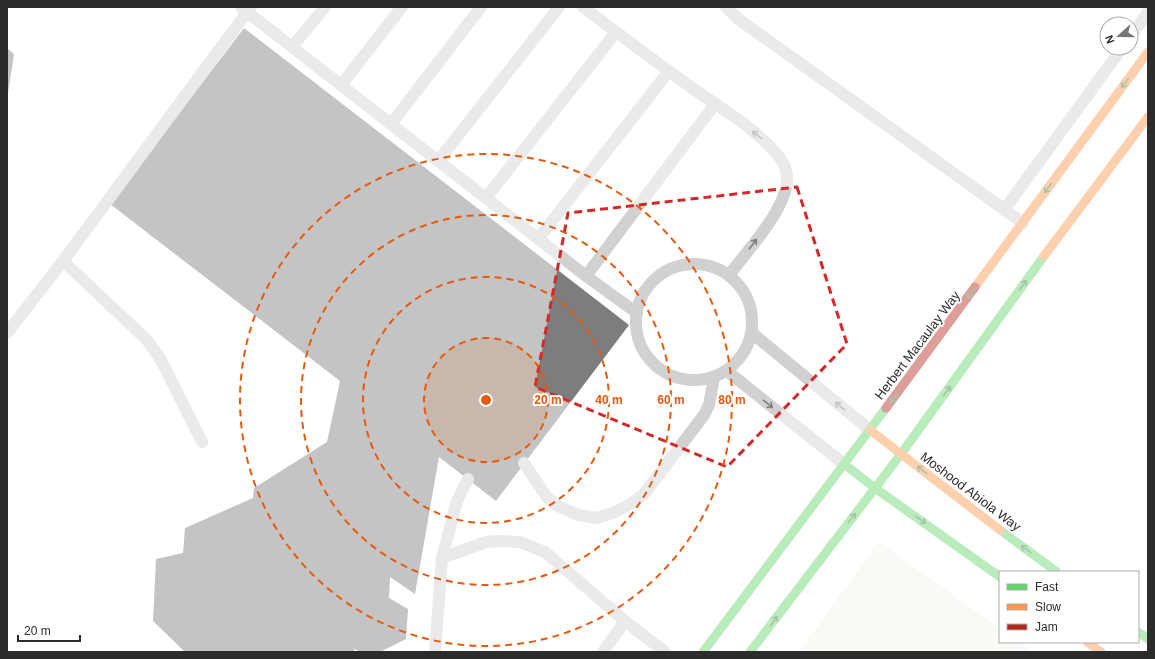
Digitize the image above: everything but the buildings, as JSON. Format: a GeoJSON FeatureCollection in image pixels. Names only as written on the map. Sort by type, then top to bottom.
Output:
{"type":"FeatureCollection","features":[{"type":"Feature","properties":{"kind":"main road","name":"Herbert Macaulay Way"},"geometry":{"type":"LineString","coordinates":[[703,652],[870,430],[1148,52]]}},
{"type":"Feature","properties":{"kind":"main road"},"geometry":{"type":"LineString","coordinates":[[750,652],[901,454],[1029,276],[1148,117]]}},
{"type":"Feature","properties":{"kind":"main road","name":"Moshood Abiola Way"},"geometry":{"type":"LineString","coordinates":[[870,430],[966,505],[1056,571]]}},
{"type":"Feature","properties":{"kind":"main road"},"geometry":{"type":"LineString","coordinates":[[844,464],[875,488],[999,576]]}},
{"type":"Feature","properties":{"kind":"main road"},"geometry":{"type":"LineString","coordinates":[[1139,633],[1148,639]]}},
{"type":"Feature","properties":{"kind":"main road"},"geometry":{"type":"LineString","coordinates":[[1088,643],[1101,652]]}},
{"type":"Feature","properties":{"kind":"lane"},"geometry":{"type":"LineString","coordinates":[[292,47],[325,7]]}},
{"type":"Feature","properties":{"kind":"lane"},"geometry":{"type":"LineString","coordinates":[[341,85],[402,7]]}},
{"type":"Feature","properties":{"kind":"lane"},"geometry":{"type":"LineString","coordinates":[[391,124],[482,7]]}},
{"type":"Feature","properties":{"kind":"lane"},"geometry":{"type":"LineString","coordinates":[[438,161],[559,7]]}},
{"type":"Feature","properties":{"kind":"lane"},"geometry":{"type":"LineString","coordinates":[[583,7],[760,136],[775,151],[785,165],[787,180],[784,195],[775,215],[729,274]]}},
{"type":"Feature","properties":{"kind":"lane"},"geometry":{"type":"LineString","coordinates":[[726,7],[737,18],[1023,223]]}},
{"type":"Feature","properties":{"kind":"lane"},"geometry":{"type":"LineString","coordinates":[[7,333],[63,261],[246,9],[292,47],[438,161],[586,276],[637,313]]}},
{"type":"Feature","properties":{"kind":"lane"},"geometry":{"type":"LineString","coordinates":[[1139,25],[1148,12]]}},
{"type":"Feature","properties":{"kind":"lane"},"geometry":{"type":"LineString","coordinates":[[486,198],[616,32]]}},
{"type":"Feature","properties":{"kind":"lane"},"geometry":{"type":"LineString","coordinates":[[1004,210],[1116,56]]}},
{"type":"Feature","properties":{"kind":"lane"},"geometry":{"type":"LineString","coordinates":[[538,238],[669,71]]}},
{"type":"Feature","properties":{"kind":"lane"},"geometry":{"type":"LineString","coordinates":[[586,276],[715,104]]}},
{"type":"Feature","properties":{"kind":"lane"},"geometry":{"type":"LineString","coordinates":[[63,261],[147,340],[161,360],[202,442]]}},
{"type":"Feature","properties":{"kind":"lane"},"geometry":{"type":"LineString","coordinates":[[702,263],[716,267],[729,274],[741,286],[749,301],[753,317],[752,333],[747,348],[739,361],[727,371],[714,378],[699,380],[684,380],[670,375],[657,367],[647,356],[640,343],[636,328],[637,313],[641,298],[648,286],[659,275],[672,267],[686,264],[702,263]]}},
{"type":"Feature","properties":{"kind":"lane"},"geometry":{"type":"LineString","coordinates":[[752,333],[870,430]]}},
{"type":"Feature","properties":{"kind":"lane"},"geometry":{"type":"LineString","coordinates":[[727,371],[844,464]]}},
{"type":"Feature","properties":{"kind":"lane"},"geometry":{"type":"LineString","coordinates":[[524,464],[546,496],[556,505],[578,515],[597,518],[615,512],[632,504],[644,494],[704,415],[709,405],[714,378]]}},
{"type":"Feature","properties":{"kind":"lane"},"geometry":{"type":"LineString","coordinates":[[435,652],[442,558],[457,501],[468,479]]}},
{"type":"Feature","properties":{"kind":"lane"},"geometry":{"type":"LineString","coordinates":[[442,558],[486,542],[500,540],[520,542],[545,552],[625,621],[665,652]]}},
{"type":"Feature","properties":{"kind":"lane"},"geometry":{"type":"LineString","coordinates":[[603,652],[625,621]]}},
{"type":"Feature","properties":{"kind":"highlighted area"},"geometry":{"type":"Polygon","coordinates":[[[797,187],[847,344],[727,467],[535,387],[568,213],[797,187]]]}},
{"type":"Feature","properties":{"kind":"shaded area"},"geometry":{"type":"Polygon","coordinates":[[[879,542],[999,628],[999,643],[1020,643],[1033,652],[799,652],[879,542]]]}},
{"type":"Feature","properties":{"kind":"traffic: fast"},"geometry":{"type":"LineString","coordinates":[[750,652],[901,454],[1044,256]]}},
{"type":"Feature","properties":{"kind":"traffic: fast"},"geometry":{"type":"LineString","coordinates":[[703,652],[886,408]]}},
{"type":"Feature","properties":{"kind":"traffic: fast"},"geometry":{"type":"LineString","coordinates":[[844,464],[875,488],[999,576]]}},
{"type":"Feature","properties":{"kind":"traffic: fast"},"geometry":{"type":"LineString","coordinates":[[1000,530],[1056,571]]}},
{"type":"Feature","properties":{"kind":"traffic: fast"},"geometry":{"type":"LineString","coordinates":[[1139,633],[1148,639]]}},
{"type":"Feature","properties":{"kind":"traffic: slow"},"geometry":{"type":"LineString","coordinates":[[975,287],[1148,52]]}},
{"type":"Feature","properties":{"kind":"traffic: slow"},"geometry":{"type":"LineString","coordinates":[[1044,256],[1148,117]]}},
{"type":"Feature","properties":{"kind":"traffic: slow"},"geometry":{"type":"LineString","coordinates":[[870,430],[1000,530]]}},
{"type":"Feature","properties":{"kind":"traffic: slow"},"geometry":{"type":"LineString","coordinates":[[1088,643],[1101,652]]}},
{"type":"Feature","properties":{"kind":"traffic: jam"},"geometry":{"type":"LineString","coordinates":[[886,408],[975,287]]}}]}
